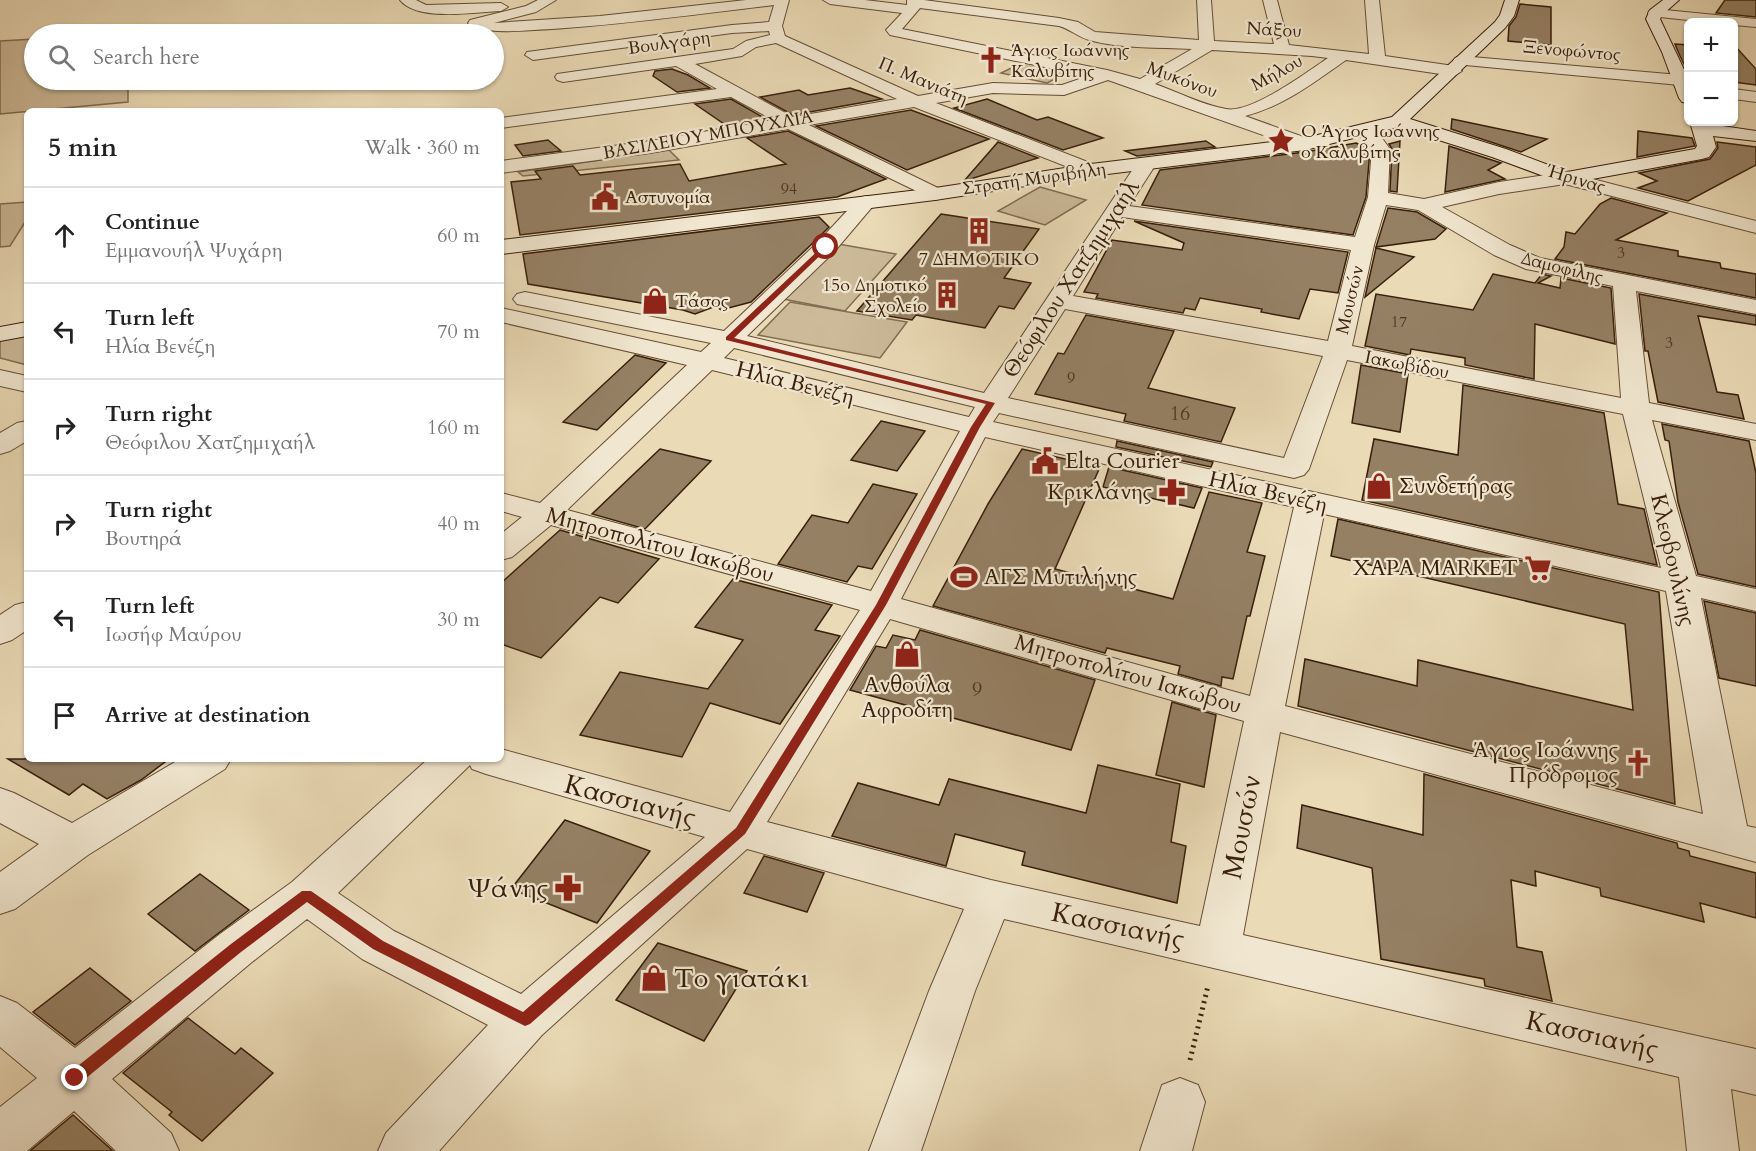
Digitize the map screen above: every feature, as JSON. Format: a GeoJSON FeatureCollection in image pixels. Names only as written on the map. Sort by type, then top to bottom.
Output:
{"type":"FeatureCollection","features":[{"type":"Feature","properties":{"kind":"street"},"geometry":{"type":"LineString","coordinates":[[407,0],[417,7],[444,10],[479,9],[547,1]]}},
{"type":"Feature","properties":{"kind":"street"},"geometry":{"type":"LineString","coordinates":[[504,26],[576,23],[782,0],[776,32],[732,29],[533,55]]}},
{"type":"Feature","properties":{"kind":"street"},"geometry":{"type":"LineString","coordinates":[[831,0],[914,4],[1072,25],[1085,45],[1057,64]]}},
{"type":"Feature","properties":{"kind":"street"},"geometry":{"type":"LineString","coordinates":[[1142,85],[1208,47],[1204,0]]}},
{"type":"Feature","properties":{"kind":"street"},"geometry":{"type":"LineString","coordinates":[[1270,0],[1283,50]]}},
{"type":"Feature","properties":{"kind":"street"},"geometry":{"type":"LineString","coordinates":[[1372,0],[1377,59]]}},
{"type":"Feature","properties":{"kind":"street","name":"Στρατή Μυριβήλη"},"geometry":{"type":"LineString","coordinates":[[504,247],[935,194],[1091,170],[1305,144],[1367,130],[1398,121],[1500,25],[1507,16],[1512,0]]}},
{"type":"Feature","properties":{"kind":"street"},"geometry":{"type":"LineString","coordinates":[[1672,0],[1656,13],[1653,19],[1684,87]]}},
{"type":"Feature","properties":{"kind":"street"},"geometry":{"type":"LineString","coordinates":[[486,24],[475,23],[531,9],[547,1]]}},
{"type":"Feature","properties":{"kind":"street","name":"Μυκόνου"},"geometry":{"type":"LineString","coordinates":[[914,4],[893,30],[901,34],[1107,75],[1142,85],[1305,144]]}},
{"type":"Feature","properties":{"kind":"street"},"geometry":{"type":"LineString","coordinates":[[1656,13],[1756,23]]}},
{"type":"Feature","properties":{"kind":"street","name":"Βουλγάρη"},"geometry":{"type":"LineString","coordinates":[[563,77],[737,53],[776,32]]}},
{"type":"Feature","properties":{"kind":"street","name":"Π. Μανιάτη"},"geometry":{"type":"LineString","coordinates":[[776,32],[915,101],[1091,170]]}},
{"type":"Feature","properties":{"kind":"street","name":"Νάξου"},"geometry":{"type":"LineString","coordinates":[[1085,45],[1283,50],[1457,66]]}},
{"type":"Feature","properties":{"kind":"street","name":"Μήλου"},"geometry":{"type":"LineString","coordinates":[[1226,117],[1263,106],[1282,97],[1343,55]]}},
{"type":"Feature","properties":{"kind":"street"},"geometry":{"type":"LineString","coordinates":[[680,62],[731,92],[935,194]]}},
{"type":"Feature","properties":{"kind":"street","name":"Ξενοφώντος"},"geometry":{"type":"LineString","coordinates":[[1457,66],[1684,89]]}},
{"type":"Feature","properties":{"kind":"street","name":"ΒΑΣΙΛΕΙΟΥ ΜΠΟΥΧΛΙΑ"},"geometry":{"type":"LineString","coordinates":[[504,167],[651,147],[993,88],[1064,90],[1107,75]]}},
{"type":"Feature","properties":{"kind":"street"},"geometry":{"type":"LineString","coordinates":[[504,122],[731,92]]}},
{"type":"Feature","properties":{"kind":"street"},"geometry":{"type":"LineString","coordinates":[[1738,95],[1756,97]]}},
{"type":"Feature","properties":{"kind":"street","name":"Ήρινας"},"geometry":{"type":"LineString","coordinates":[[1398,121],[1479,146],[1565,178],[1756,227]]}},
{"type":"Feature","properties":{"kind":"street"},"geometry":{"type":"LineString","coordinates":[[1424,205],[1499,188],[1672,160],[1702,153],[1707,147],[1701,126]]}},
{"type":"Feature","properties":{"kind":"street"},"geometry":{"type":"LineString","coordinates":[[1706,126],[1756,136]]}},
{"type":"Feature","properties":{"kind":"street","name":"Μουσών"},"geometry":{"type":"LineString","coordinates":[[1294,469],[1338,351],[1363,245],[1378,198],[1381,149],[1367,130]]}},
{"type":"Feature","properties":{"kind":"street","name":"Θεόφιλου Χατζημιχαήλ"},"geometry":{"type":"LineString","coordinates":[[404,1151],[525,1020],[740,831],[881,605],[983,415],[1146,164]]}},
{"type":"Feature","properties":{"kind":"street","name":"Δαμοφίλης"},"geometry":{"type":"LineString","coordinates":[[1378,198],[1424,205],[1520,259],[1624,283],[1756,307]]}},
{"type":"Feature","properties":{"kind":"street"},"geometry":{"type":"LineString","coordinates":[[504,548],[547,513],[826,247],[867,202]]}},
{"type":"Feature","properties":{"kind":"street"},"geometry":{"type":"LineString","coordinates":[[1115,210],[1363,245]]}},
{"type":"Feature","properties":{"kind":"street","name":"Κλεοβουλίνης"},"geometry":{"type":"LineString","coordinates":[[1624,283],[1636,411],[1681,583],[1742,841]]}},
{"type":"Feature","properties":{"kind":"street","name":"Ηλία Βενέζη"},"geometry":{"type":"LineString","coordinates":[[504,296],[728,339],[983,415],[1311,501],[1756,600]]}},
{"type":"Feature","properties":{"kind":"street","name":"Ιακωβίδου"},"geometry":{"type":"LineString","coordinates":[[1057,300],[1338,351],[1636,411],[1756,432]]}},
{"type":"Feature","properties":{"kind":"street","name":"Ηλία Βενέζη"},"geometry":{"type":"LineString","coordinates":[[504,316],[705,361],[983,415],[1294,469]]}},
{"type":"Feature","properties":{"kind":"street"},"geometry":{"type":"LineString","coordinates":[[0,334],[24,330]]}},
{"type":"Feature","properties":{"kind":"street"},"geometry":{"type":"LineString","coordinates":[[0,378],[24,383]]}},
{"type":"Feature","properties":{"kind":"street"},"geometry":{"type":"LineString","coordinates":[[0,445],[24,431]]}},
{"type":"Feature","properties":{"kind":"street"},"geometry":{"type":"LineString","coordinates":[[1294,469],[1311,501]]}},
{"type":"Feature","properties":{"kind":"street","name":"Μουσών"},"geometry":{"type":"LineString","coordinates":[[1218,948],[1264,713],[1311,501]]}},
{"type":"Feature","properties":{"kind":"street","name":"Μητροπολίτου Ιακώβου"},"geometry":{"type":"LineString","coordinates":[[504,503],[881,605],[1264,713],[1742,841]]}},
{"type":"Feature","properties":{"kind":"street"},"geometry":{"type":"LineString","coordinates":[[0,632],[24,616]]}},
{"type":"Feature","properties":{"kind":"street"},"geometry":{"type":"LineString","coordinates":[[0,896],[73,843],[206,762]]}},
{"type":"Feature","properties":{"kind":"street"},"geometry":{"type":"LineString","coordinates":[[0,1140],[236,948],[307,895],[450,762]]}},
{"type":"Feature","properties":{"kind":"street","name":"Κασσιανής"},"geometry":{"type":"LineString","coordinates":[[497,762],[740,831],[991,898],[1756,1072]]}},
{"type":"Feature","properties":{"kind":"street"},"geometry":{"type":"LineString","coordinates":[[0,804],[73,843]]}},
{"type":"Feature","properties":{"kind":"street"},"geometry":{"type":"LineString","coordinates":[[307,895],[378,945],[525,1020]]}},
{"type":"Feature","properties":{"kind":"street"},"geometry":{"type":"LineString","coordinates":[[895,1151],[952,991],[991,898]]}},
{"type":"Feature","properties":{"kind":"street"},"geometry":{"type":"LineString","coordinates":[[0,1018],[75,1078],[153,1151]]}},
{"type":"Feature","properties":{"kind":"street"},"geometry":{"type":"LineString","coordinates":[[1702,1061],[1713,1151]]}},
{"type":"Feature","properties":{"kind":"street"},"geometry":{"type":"LineString","coordinates":[[1166,1151],[1180,1102]]}},
{"type":"Feature","properties":{"kind":"path"},"geometry":{"type":"LineString","coordinates":[[1180,1102],[1218,948]]}},
{"type":"Feature","properties":{"kind":"shaded area"},"geometry":{"type":"Polygon","coordinates":[[[24,40],[24,90],[128,90],[128,102],[64,108],[24,108],[24,112],[0,114],[0,41],[24,40]]]}},
{"type":"Feature","properties":{"kind":"shaded area"},"geometry":{"type":"Polygon","coordinates":[[[1024,62],[1071,71],[1047,83],[1001,73],[1024,62]]]}},
{"type":"Feature","properties":{"kind":"shaded area"},"geometry":{"type":"Polygon","coordinates":[[[669,150],[679,160],[523,176],[518,172],[669,150]]]}},
{"type":"Feature","properties":{"kind":"shaded area"},"geometry":{"type":"Polygon","coordinates":[[[1040,187],[1086,200],[1045,225],[998,211],[1040,187]]]}},
{"type":"Feature","properties":{"kind":"shaded area"},"geometry":{"type":"Polygon","coordinates":[[[24,202],[24,224],[10,246],[0,247],[0,204],[24,202]]]}},
{"type":"Feature","properties":{"kind":"shaded area"},"geometry":{"type":"Polygon","coordinates":[[[838,244],[896,254],[845,311],[783,299],[838,244]]]}},
{"type":"Feature","properties":{"kind":"shaded area"},"geometry":{"type":"Polygon","coordinates":[[[790,302],[907,322],[880,358],[758,335],[790,302]]]}},
{"type":"Feature","properties":{"kind":"shaded area"},"geometry":{"type":"Polygon","coordinates":[[[24,330],[24,364],[0,358],[0,334],[24,330]]]}},
{"type":"Feature","properties":{"kind":"building"},"geometry":{"type":"Polygon","coordinates":[[[1725,0],[1756,0],[1756,17],[1716,13],[1725,0]]]}},
{"type":"Feature","properties":{"kind":"building"},"geometry":{"type":"Polygon","coordinates":[[[1520,4],[1551,7],[1551,45],[1508,41],[1509,26],[1516,17],[1520,4]]]}},
{"type":"Feature","properties":{"kind":"building"},"geometry":{"type":"Polygon","coordinates":[[[1675,44],[1684,45],[1684,64],[1675,44]]]}},
{"type":"Feature","properties":{"kind":"building"},"geometry":{"type":"Polygon","coordinates":[[[1738,49],[1756,69],[1756,85],[1738,83],[1738,49]]]}},
{"type":"Feature","properties":{"kind":"building"},"geometry":{"type":"Polygon","coordinates":[[[672,69],[710,88],[677,92],[653,76],[655,71],[672,69]]]}},
{"type":"Feature","properties":{"kind":"building"},"geometry":{"type":"Polygon","coordinates":[[[850,88],[882,99],[793,115],[760,97],[799,90],[808,95],[850,88]]]}},
{"type":"Feature","properties":{"kind":"building"},"geometry":{"type":"Polygon","coordinates":[[[731,99],[766,119],[727,126],[695,104],[731,99]]]}},
{"type":"Feature","properties":{"kind":"building"},"geometry":{"type":"Polygon","coordinates":[[[987,99],[1037,120],[1048,117],[1103,138],[1063,150],[954,108],[987,99]]]}},
{"type":"Feature","properties":{"kind":"building"},"geometry":{"type":"Polygon","coordinates":[[[911,110],[989,139],[907,170],[816,126],[911,110]]]}},
{"type":"Feature","properties":{"kind":"building"},"geometry":{"type":"Polygon","coordinates":[[[1452,119],[1547,139],[1521,152],[1451,129],[1452,119]]]}},
{"type":"Feature","properties":{"kind":"building"},"geometry":{"type":"Polygon","coordinates":[[[788,131],[886,179],[837,197],[520,235],[511,182],[541,179],[535,171],[573,166],[580,175],[680,164],[689,181],[786,164],[747,138],[788,131]]]}},
{"type":"Feature","properties":{"kind":"building"},"geometry":{"type":"Polygon","coordinates":[[[1638,131],[1692,138],[1695,146],[1637,157],[1638,131]]]}},
{"type":"Feature","properties":{"kind":"building"},"geometry":{"type":"Polygon","coordinates":[[[548,140],[561,151],[523,156],[515,145],[548,140]]]}},
{"type":"Feature","properties":{"kind":"building"},"geometry":{"type":"Polygon","coordinates":[[[1206,141],[1215,147],[1137,156],[1125,151],[1206,141]]]}},
{"type":"Feature","properties":{"kind":"building"},"geometry":{"type":"Polygon","coordinates":[[[1400,141],[1397,192],[1390,191],[1392,149],[1389,144],[1400,141]]]}},
{"type":"Feature","properties":{"kind":"building"},"geometry":{"type":"Polygon","coordinates":[[[998,142],[1038,158],[964,181],[998,142]]]}},
{"type":"Feature","properties":{"kind":"building"},"geometry":{"type":"Polygon","coordinates":[[[1717,142],[1756,147],[1756,165],[1688,201],[1638,188],[1657,181],[1639,173],[1710,159],[1718,148],[1717,142]]]}},
{"type":"Feature","properties":{"kind":"building"},"geometry":{"type":"Polygon","coordinates":[[[1356,143],[1370,150],[1366,197],[1353,235],[1142,205],[1160,170],[1305,152],[1356,143]]]}},
{"type":"Feature","properties":{"kind":"building"},"geometry":{"type":"Polygon","coordinates":[[[1449,146],[1501,163],[1488,170],[1505,179],[1445,192],[1449,146]]]}},
{"type":"Feature","properties":{"kind":"building"},"geometry":{"type":"Polygon","coordinates":[[[1611,198],[1667,213],[1616,240],[1678,251],[1678,256],[1720,263],[1721,268],[1756,274],[1756,298],[1555,259],[1564,247],[1566,232],[1575,234],[1600,204],[1611,198]]]}},
{"type":"Feature","properties":{"kind":"building"},"geometry":{"type":"Polygon","coordinates":[[[1388,208],[1417,212],[1446,229],[1435,239],[1376,247],[1388,208]]]}},
{"type":"Feature","properties":{"kind":"building"},"geometry":{"type":"Polygon","coordinates":[[[941,214],[1039,229],[1004,278],[1031,283],[1014,309],[999,306],[985,328],[916,315],[912,320],[857,311],[941,214]]]}},
{"type":"Feature","properties":{"kind":"building"},"geometry":{"type":"Polygon","coordinates":[[[819,217],[829,227],[751,302],[721,310],[716,306],[695,314],[683,310],[528,284],[523,254],[819,217]]]}},
{"type":"Feature","properties":{"kind":"building"},"geometry":{"type":"Polygon","coordinates":[[[1134,221],[1348,252],[1338,293],[1310,289],[1299,319],[1261,312],[1262,309],[1200,298],[1195,310],[1185,308],[1183,313],[1096,298],[1098,294],[1084,292],[1112,240],[1182,250],[1184,243],[1134,221]]]}},
{"type":"Feature","properties":{"kind":"building"},"geometry":{"type":"Polygon","coordinates":[[[1376,248],[1414,257],[1365,297],[1376,248]]]}},
{"type":"Feature","properties":{"kind":"building"},"geometry":{"type":"Polygon","coordinates":[[[1493,274],[1535,283],[1542,274],[1551,276],[1538,283],[1560,288],[1561,278],[1611,288],[1615,344],[1535,324],[1534,379],[1465,365],[1465,358],[1411,349],[1410,355],[1365,346],[1376,294],[1473,310],[1493,274]]]}},
{"type":"Feature","properties":{"kind":"building"},"geometry":{"type":"Polygon","coordinates":[[[1639,294],[1756,316],[1756,325],[1698,316],[1717,392],[1738,395],[1744,419],[1658,402],[1648,351],[1645,351],[1639,294]]]}},
{"type":"Feature","properties":{"kind":"building"},"geometry":{"type":"Polygon","coordinates":[[[1086,315],[1174,331],[1148,388],[1235,408],[1221,442],[1124,421],[1126,414],[1035,394],[1058,353],[1064,354],[1086,315]]]}},
{"type":"Feature","properties":{"kind":"building"},"geometry":{"type":"Polygon","coordinates":[[[635,355],[666,363],[597,430],[563,422],[635,355]]]}},
{"type":"Feature","properties":{"kind":"building"},"geometry":{"type":"Polygon","coordinates":[[[1361,365],[1408,374],[1400,432],[1352,423],[1361,365]]]}},
{"type":"Feature","properties":{"kind":"building"},"geometry":{"type":"Polygon","coordinates":[[[1463,385],[1604,413],[1618,504],[1644,509],[1657,565],[1362,500],[1374,439],[1458,455],[1463,385]]]}},
{"type":"Feature","properties":{"kind":"building"},"geometry":{"type":"Polygon","coordinates":[[[881,421],[925,431],[897,471],[851,460],[881,421]]]}},
{"type":"Feature","properties":{"kind":"building"},"geometry":{"type":"Polygon","coordinates":[[[1662,424],[1749,441],[1756,473],[1756,587],[1698,574],[1678,502],[1669,441],[1665,440],[1662,424]]]}},
{"type":"Feature","properties":{"kind":"building"},"geometry":{"type":"Polygon","coordinates":[[[1117,441],[1213,462],[1211,467],[1116,447],[1117,441]]]}},
{"type":"Feature","properties":{"kind":"building"},"geometry":{"type":"Polygon","coordinates":[[[660,449],[711,461],[645,529],[592,514],[660,449]]]}},
{"type":"Feature","properties":{"kind":"building"},"geometry":{"type":"Polygon","coordinates":[[[1022,449],[1100,467],[1055,569],[1173,599],[1209,492],[1262,503],[1247,552],[1265,556],[1250,616],[1247,616],[1233,679],[1222,677],[1221,686],[1178,674],[1180,666],[1107,648],[1105,653],[933,606],[988,504],[1022,449]]]}},
{"type":"Feature","properties":{"kind":"building"},"geometry":{"type":"Polygon","coordinates":[[[1109,467],[1202,488],[1194,508],[1103,487],[1109,467]]]}},
{"type":"Feature","properties":{"kind":"building"},"geometry":{"type":"Polygon","coordinates":[[[873,484],[917,494],[872,569],[858,566],[847,582],[778,564],[812,515],[848,523],[873,484]]]}},
{"type":"Feature","properties":{"kind":"building"},"geometry":{"type":"Polygon","coordinates":[[[1338,519],[1659,592],[1675,804],[1298,706],[1305,659],[1417,686],[1418,660],[1633,710],[1625,624],[1331,556],[1338,519]]]}},
{"type":"Feature","properties":{"kind":"building"},"geometry":{"type":"Polygon","coordinates":[[[560,530],[659,559],[618,603],[600,597],[541,658],[504,645],[504,580],[560,530]]]}},
{"type":"Feature","properties":{"kind":"building"},"geometry":{"type":"Polygon","coordinates":[[[733,579],[832,605],[815,630],[840,636],[780,724],[710,703],[682,757],[580,735],[620,672],[708,689],[743,640],[695,627],[733,579]]]}},
{"type":"Feature","properties":{"kind":"building"},"geometry":{"type":"Polygon","coordinates":[[[1704,601],[1756,613],[1756,686],[1719,678],[1704,601]]]}},
{"type":"Feature","properties":{"kind":"building"},"geometry":{"type":"Polygon","coordinates":[[[920,630],[1095,680],[1071,750],[850,690],[876,646],[886,648],[893,635],[915,640],[920,630]]]}},
{"type":"Feature","properties":{"kind":"building"},"geometry":{"type":"Polygon","coordinates":[[[1172,702],[1216,715],[1204,787],[1156,775],[1172,702]]]}},
{"type":"Feature","properties":{"kind":"building"},"geometry":{"type":"Polygon","coordinates":[[[8,759],[24,759],[24,762],[165,762],[141,780],[107,799],[83,784],[69,795],[8,759]]]}},
{"type":"Feature","properties":{"kind":"building"},"geometry":{"type":"Polygon","coordinates":[[[1098,765],[1180,784],[1171,842],[1186,846],[1177,903],[1022,865],[1025,852],[955,834],[946,866],[832,836],[858,783],[939,805],[949,779],[1086,813],[1098,765]]]}},
{"type":"Feature","properties":{"kind":"building"},"geometry":{"type":"Polygon","coordinates":[[[1424,774],[1677,843],[1678,848],[1689,851],[1690,856],[1756,873],[1756,918],[1700,903],[1704,922],[1601,896],[1600,888],[1535,871],[1536,886],[1511,880],[1517,947],[1542,952],[1552,1001],[1485,986],[1484,979],[1381,959],[1372,868],[1297,848],[1302,805],[1423,835],[1424,774]]]}},
{"type":"Feature","properties":{"kind":"building"},"geometry":{"type":"Polygon","coordinates":[[[565,820],[650,851],[597,923],[511,889],[565,820]]]}},
{"type":"Feature","properties":{"kind":"building"},"geometry":{"type":"Polygon","coordinates":[[[764,856],[824,873],[807,912],[744,893],[764,856]]]}},
{"type":"Feature","properties":{"kind":"building"},"geometry":{"type":"Polygon","coordinates":[[[200,874],[249,910],[195,951],[148,914],[200,874]]]}},
{"type":"Feature","properties":{"kind":"building"},"geometry":{"type":"Polygon","coordinates":[[[658,943],[747,971],[704,1041],[616,1000],[658,943]]]}},
{"type":"Feature","properties":{"kind":"building"},"geometry":{"type":"Polygon","coordinates":[[[90,968],[131,1001],[75,1045],[33,1012],[90,968]]]}},
{"type":"Feature","properties":{"kind":"building"},"geometry":{"type":"Polygon","coordinates":[[[188,1018],[235,1054],[241,1048],[273,1073],[202,1141],[169,1115],[172,1112],[123,1073],[188,1018]]]}},
{"type":"Feature","properties":{"kind":"building"},"geometry":{"type":"Polygon","coordinates":[[[73,1115],[113,1151],[30,1151],[73,1115]]]}},
{"type":"Feature","properties":{"kind":"place","name":"Άγιος Ιωάννης Καλυβίτης"},"geometry":{"type":"Point","coordinates":[991,60]}},
{"type":"Feature","properties":{"kind":"place","name":"Ο Άγιος Ιωάννης ο Καλυβίτης"},"geometry":{"type":"Point","coordinates":[1281,141]}},
{"type":"Feature","properties":{"kind":"place","name":"Αστυνομία"},"geometry":{"type":"Point","coordinates":[605,197]}},
{"type":"Feature","properties":{"kind":"place","name":"7 ΔΗΜΟΤΙΚΟ"},"geometry":{"type":"Point","coordinates":[979,231]}},
{"type":"Feature","properties":{"kind":"place","name":"15o Δημοτικό Σχολείο"},"geometry":{"type":"Point","coordinates":[947,295]}},
{"type":"Feature","properties":{"kind":"place","name":"Τάσος"},"geometry":{"type":"Point","coordinates":[655,301]}},
{"type":"Feature","properties":{"kind":"place","name":"Elta Courier"},"geometry":{"type":"Point","coordinates":[1045,461]}},
{"type":"Feature","properties":{"kind":"place","name":"Συνδετήρας"},"geometry":{"type":"Point","coordinates":[1379,486]}},
{"type":"Feature","properties":{"kind":"place","name":"Κρικλάνης"},"geometry":{"type":"Point","coordinates":[1172,492]}},
{"type":"Feature","properties":{"kind":"place","name":"XAPA MARKET"},"geometry":{"type":"Point","coordinates":[1538,568]}},
{"type":"Feature","properties":{"kind":"place","name":"ΑΓΣ Μυτιλήνης"},"geometry":{"type":"Point","coordinates":[964,577]}},
{"type":"Feature","properties":{"kind":"place","name":"Ανθούλα Αφροδίτη"},"geometry":{"type":"Point","coordinates":[907,654]}},
{"type":"Feature","properties":{"kind":"place","name":"Άγιος Ιωάννης Πρόδρομος"},"geometry":{"type":"Point","coordinates":[1638,763]}},
{"type":"Feature","properties":{"kind":"place","name":"Ψάνης"},"geometry":{"type":"Point","coordinates":[568,888]}},
{"type":"Feature","properties":{"kind":"place","name":"Το γιατάκι"},"geometry":{"type":"Point","coordinates":[654,978]}},
{"type":"Feature","properties":{"kind":"route"},"geometry":{"type":"LineString","coordinates":[[75,1078],[236,948],[307,895],[378,945],[525,1020],[740,831],[881,605],[991,403],[728,339],[826,247]]}}]}
